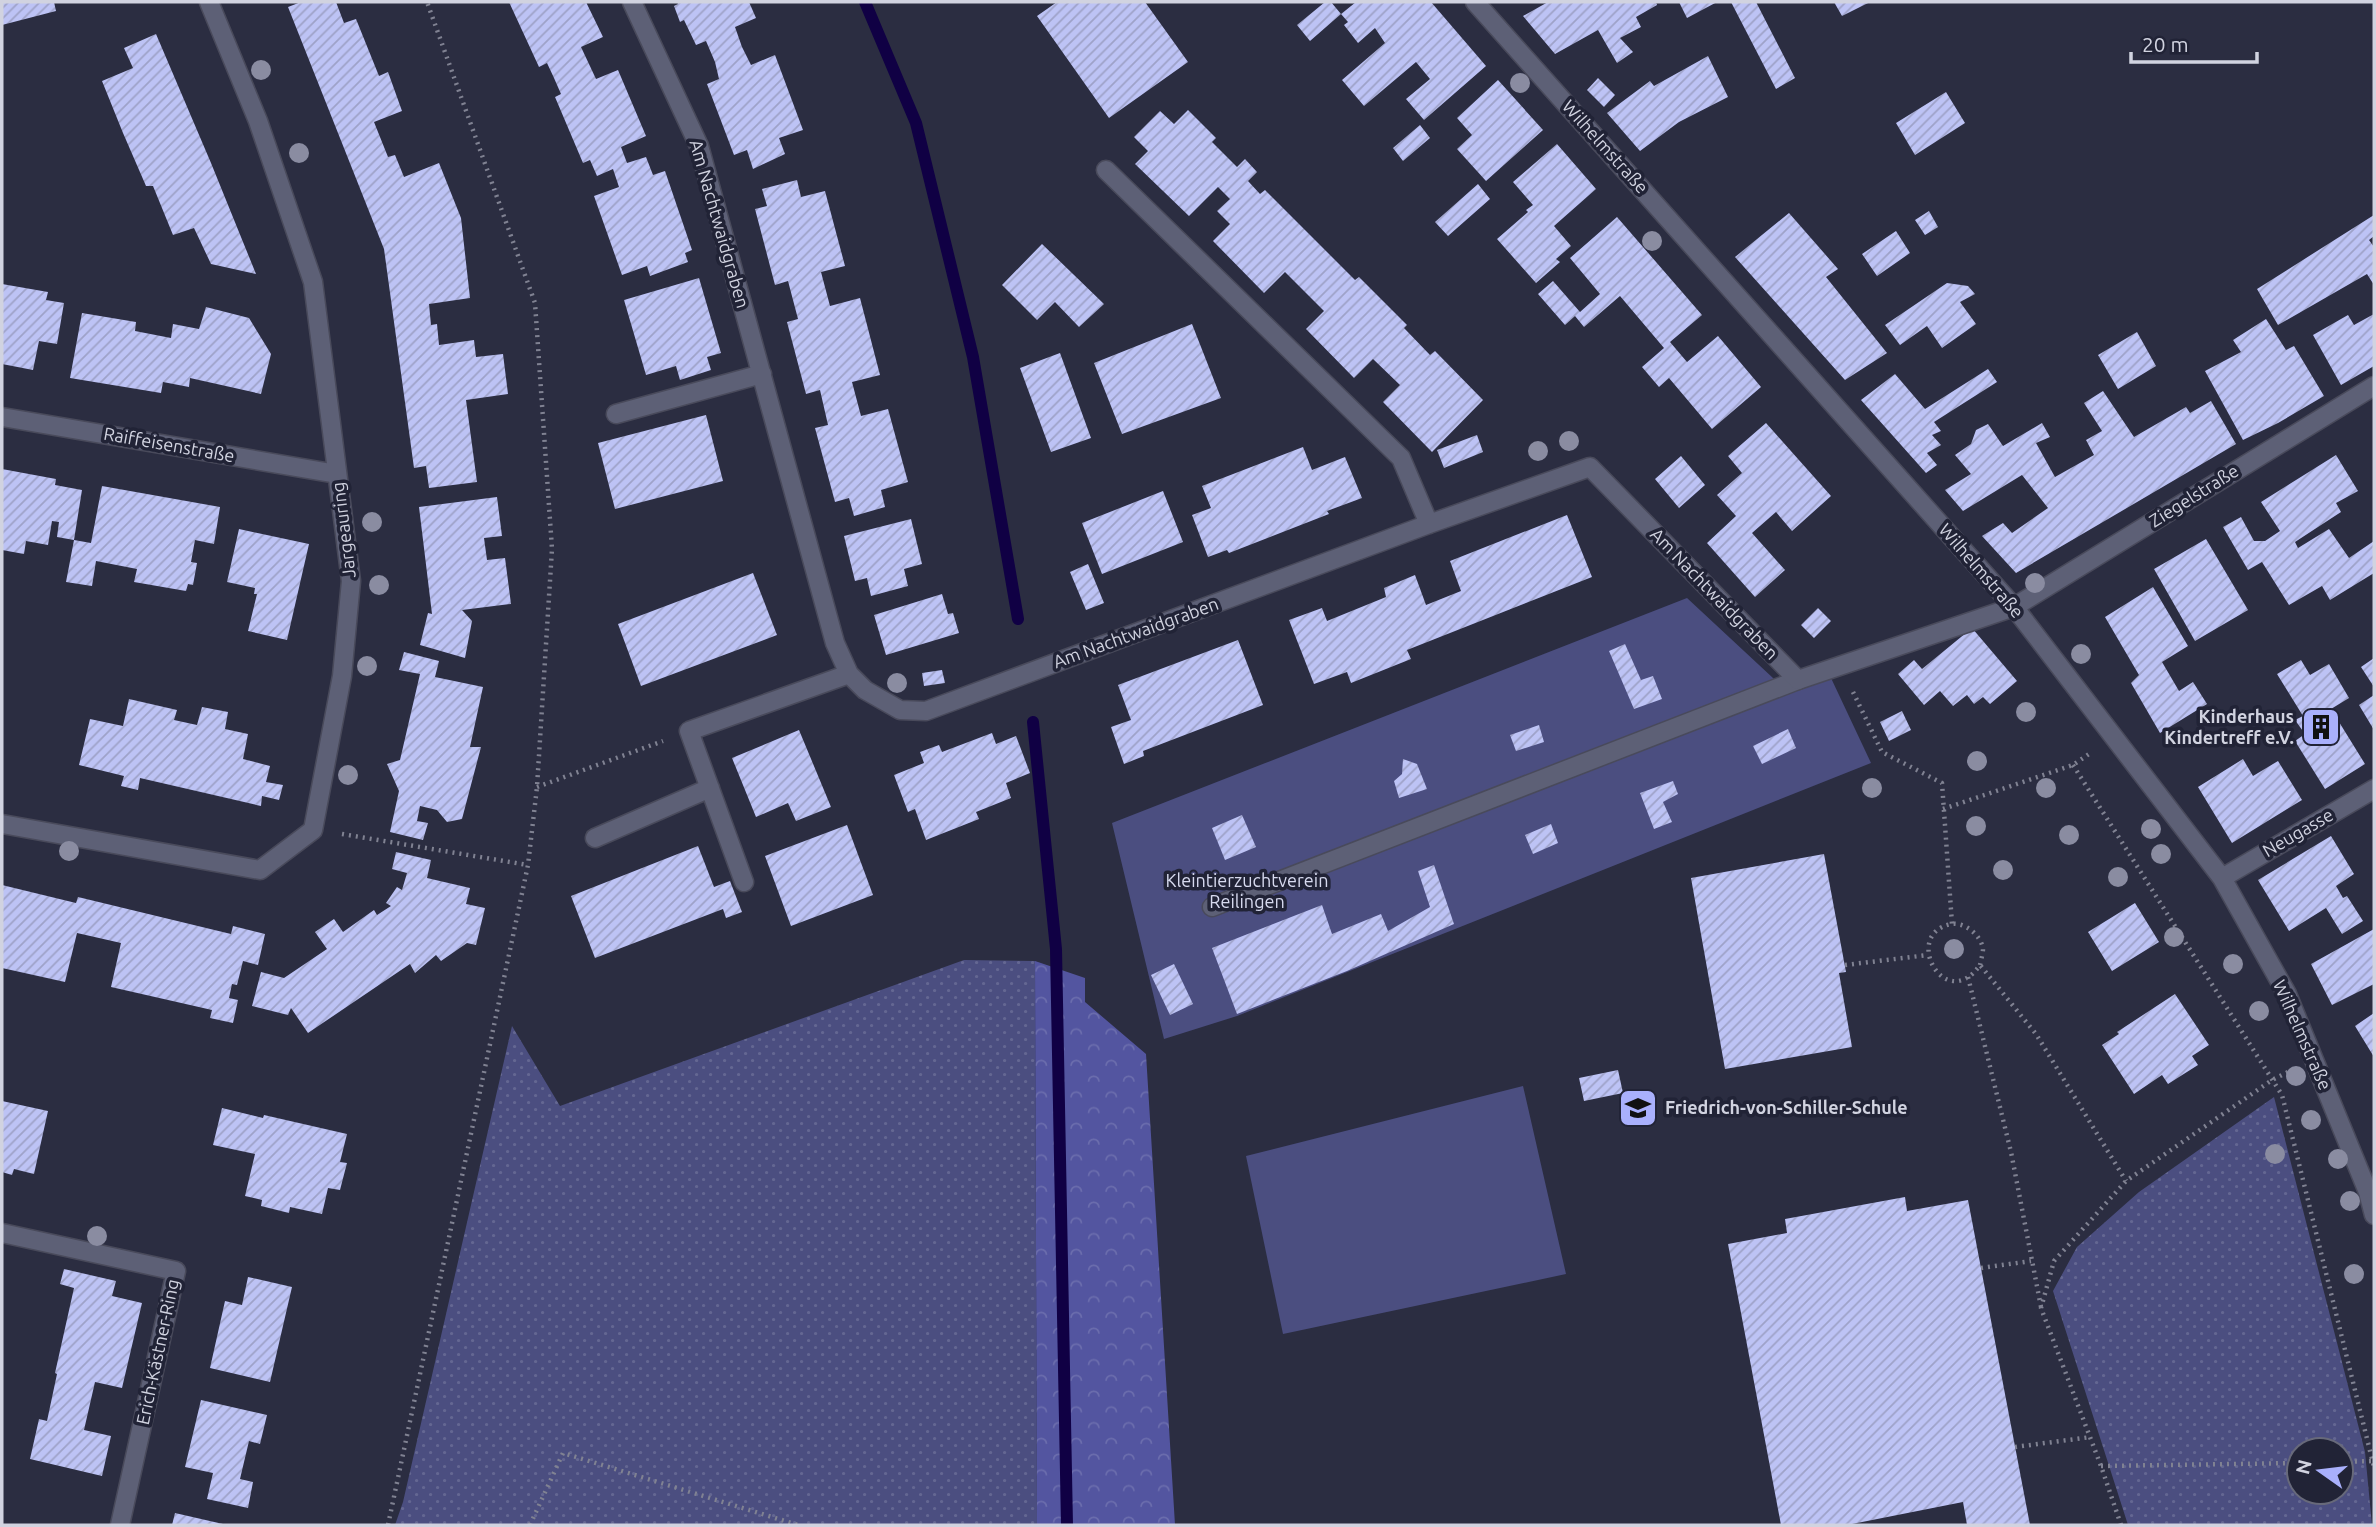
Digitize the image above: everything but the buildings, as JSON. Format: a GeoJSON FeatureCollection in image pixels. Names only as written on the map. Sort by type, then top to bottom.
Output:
{"type":"FeatureCollection","features":[{"type":"Feature","properties":{"kind":"street","name":"Jargeauring"},"geometry":{"type":"LineString","coordinates":[[209,2],[258,121],[313,282],[351,581],[342,676],[313,830]]}},
{"type":"Feature","properties":{"kind":"street","name":"Am Nachtwaidgraben"},"geometry":{"type":"LineString","coordinates":[[632,2],[699,146],[827,617],[849,674],[865,690],[901,710],[926,711],[1590,467],[1798,680]]}},
{"type":"Feature","properties":{"kind":"street","name":"Wilhelmstraße"},"geometry":{"type":"LineString","coordinates":[[1475,2],[2014,607],[2221,878],[2287,994],[2368,1192],[2374,1215]]}},
{"type":"Feature","properties":{"kind":"street"},"geometry":{"type":"LineString","coordinates":[[1106,170],[1401,458],[1429,524]]}},
{"type":"Feature","properties":{"kind":"street"},"geometry":{"type":"LineString","coordinates":[[616,414],[762,374]]}},
{"type":"Feature","properties":{"kind":"street","name":"Ziegelstraße"},"geometry":{"type":"LineString","coordinates":[[2014,607],[2374,386]]}},
{"type":"Feature","properties":{"kind":"street","name":"Raiffeisenstraße"},"geometry":{"type":"LineString","coordinates":[[2,416],[337,474]]}},
{"type":"Feature","properties":{"kind":"street"},"geometry":{"type":"LineString","coordinates":[[1212,907],[1798,680],[2014,607]]}},
{"type":"Feature","properties":{"kind":"street"},"geometry":{"type":"LineString","coordinates":[[744,882],[690,731],[849,674]]}},
{"type":"Feature","properties":{"kind":"street"},"geometry":{"type":"LineString","coordinates":[[595,838],[710,788]]}},
{"type":"Feature","properties":{"kind":"street","name":"Neugasse"},"geometry":{"type":"LineString","coordinates":[[2221,878],[2374,789]]}},
{"type":"Feature","properties":{"kind":"street"},"geometry":{"type":"LineString","coordinates":[[2,824],[260,870],[313,830]]}},
{"type":"Feature","properties":{"kind":"street","name":"Erich-Kästner-Ring"},"geometry":{"type":"LineString","coordinates":[[2,1233],[176,1271],[120,1525]]}},
{"type":"Feature","properties":{"kind":"path"},"geometry":{"type":"LineString","coordinates":[[393,1525],[388,1522],[528,865],[537,787],[552,549],[535,303],[427,2]]}},
{"type":"Feature","properties":{"kind":"path"},"geometry":{"type":"LineString","coordinates":[[1840,667],[1882,752],[1942,783],[1952,924]]}},
{"type":"Feature","properties":{"kind":"path"},"geometry":{"type":"LineString","coordinates":[[537,787],[690,731]]}},
{"type":"Feature","properties":{"kind":"path"},"geometry":{"type":"LineString","coordinates":[[1943,809],[2073,765],[2113,736]]}},
{"type":"Feature","properties":{"kind":"path"},"geometry":{"type":"LineString","coordinates":[[2073,765],[2282,1095],[2374,1467]]}},
{"type":"Feature","properties":{"kind":"path"},"geometry":{"type":"LineString","coordinates":[[313,830],[528,865]]}},
{"type":"Feature","properties":{"kind":"path"},"geometry":{"type":"LineString","coordinates":[[1952,924],[1964,926],[1974,932],[1983,949],[1980,965],[1968,977],[1956,981],[1943,978],[1933,969],[1928,955],[1930,941],[1936,932],[1952,924]]}},
{"type":"Feature","properties":{"kind":"path"},"geometry":{"type":"LineString","coordinates":[[1845,965],[1928,955]]}},
{"type":"Feature","properties":{"kind":"path"},"geometry":{"type":"LineString","coordinates":[[1980,965],[2036,1034],[2126,1181]]}},
{"type":"Feature","properties":{"kind":"path"},"geometry":{"type":"LineString","coordinates":[[1968,977],[2011,1152],[2041,1308],[2102,1466],[2121,1525]]}},
{"type":"Feature","properties":{"kind":"path"},"geometry":{"type":"LineString","coordinates":[[2041,1308],[2054,1261],[2126,1181],[2272,1080],[2315,1060]]}},
{"type":"Feature","properties":{"kind":"path"},"geometry":{"type":"LineString","coordinates":[[1982,1268],[2031,1261]]}},
{"type":"Feature","properties":{"kind":"path"},"geometry":{"type":"LineString","coordinates":[[2015,1447],[2091,1437]]}},
{"type":"Feature","properties":{"kind":"path"},"geometry":{"type":"LineString","coordinates":[[530,1525],[562,1453],[798,1525]]}},
{"type":"Feature","properties":{"kind":"path"},"geometry":{"type":"LineString","coordinates":[[2355,1462],[2374,1461]]}},
{"type":"Feature","properties":{"kind":"path"},"geometry":{"type":"LineString","coordinates":[[2102,1466],[2285,1463]]}},
{"type":"Feature","properties":{"kind":"green space","name":"Kleintierzuchtverein Reilingen"},"geometry":{"type":"Polygon","coordinates":[[[1687,598],[1773,678],[1785,695],[1831,678],[1871,763],[1237,1016],[1164,1039],[1112,823],[1687,598]]]}},
{"type":"Feature","properties":{"kind":"green space"},"geometry":{"type":"Polygon","coordinates":[[[964,960],[1035,961],[1037,1525],[395,1525],[403,1502],[512,1026],[560,1106],[964,960]]]}},
{"type":"Feature","properties":{"kind":"green space"},"geometry":{"type":"Polygon","coordinates":[[[1035,961],[1085,978],[1085,1002],[1146,1054],[1175,1525],[1037,1525],[1035,961]]]}},
{"type":"Feature","properties":{"kind":"green space"},"geometry":{"type":"Polygon","coordinates":[[[1523,1086],[1566,1274],[1283,1334],[1246,1156],[1523,1086]]]}},
{"type":"Feature","properties":{"kind":"green space"},"geometry":{"type":"Polygon","coordinates":[[[2274,1097],[2365,1452],[2372,1525],[2128,1525],[2053,1291],[2077,1247],[2139,1192],[2274,1097]]]}},
{"type":"Feature","properties":{"kind":"waterway"},"geometry":{"type":"LineString","coordinates":[[865,2],[916,123],[973,357],[1018,619]]}},
{"type":"Feature","properties":{"kind":"waterway"},"geometry":{"type":"LineString","coordinates":[[1033,722],[1056,949],[1067,1525]]}},
{"type":"Feature","properties":{"kind":"place","name":"Kinderhaus Kindertreff e.V."},"geometry":{"type":"Point","coordinates":[2321,727]}},
{"type":"Feature","properties":{"kind":"place","name":"Friedrich-von-Schiller-Schule"},"geometry":{"type":"Point","coordinates":[1638,1108]}}]}
